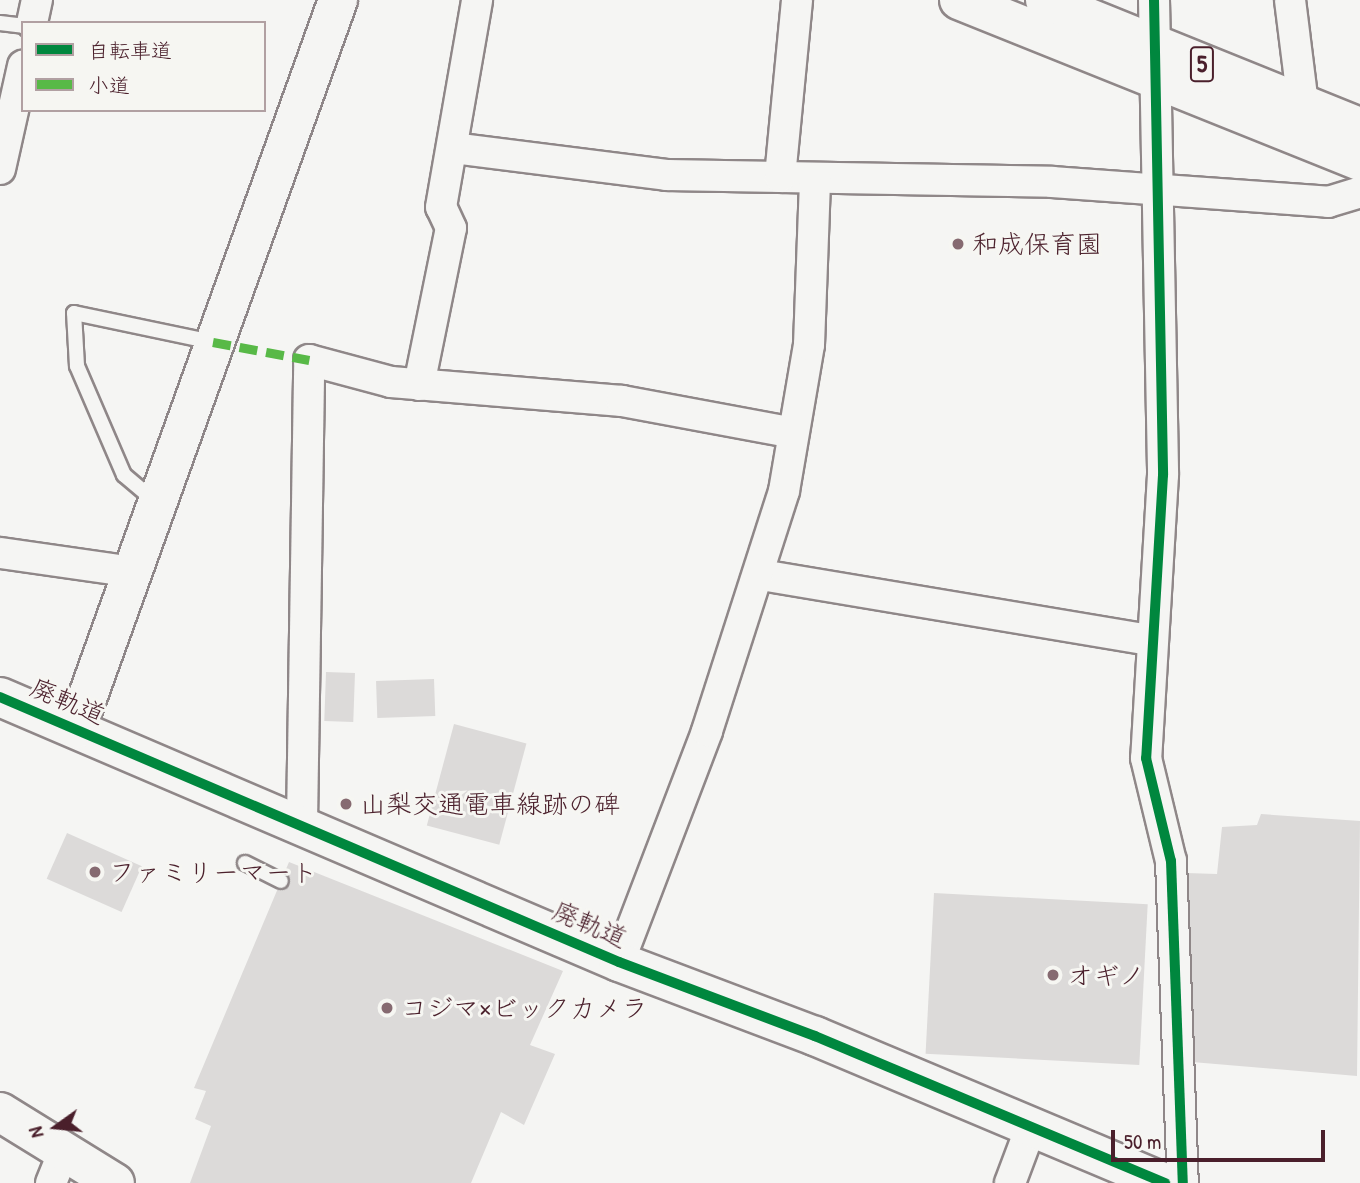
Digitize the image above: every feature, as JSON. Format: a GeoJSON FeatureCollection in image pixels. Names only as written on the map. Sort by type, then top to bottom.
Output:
{"type":"FeatureCollection","features":[{"type":"Feature","properties":{"kind":"street"},"geometry":{"type":"LineString","coordinates":[[32,21],[37,0]]}},
{"type":"Feature","properties":{"kind":"street"},"geometry":{"type":"LineString","coordinates":[[76,729],[338,0]]}},
{"type":"Feature","properties":{"kind":"street"},"geometry":{"type":"LineString","coordinates":[[419,385],[451,228],[442,207],[477,0]]}},
{"type":"Feature","properties":{"kind":"street"},"geometry":{"type":"LineString","coordinates":[[780,177],[797,0]]}},
{"type":"Feature","properties":{"kind":"street","name":"5"},"geometry":{"type":"LineString","coordinates":[[959,0],[1160,83],[1360,161]]}},
{"type":"Feature","properties":{"kind":"street","name":"5"},"geometry":{"type":"LineString","coordinates":[[1045,0],[1360,127]]}},
{"type":"Feature","properties":{"kind":"street"},"geometry":{"type":"LineString","coordinates":[[1154,0],[1160,83],[1163,475],[1150,640],[1146,758],[1171,861],[1184,1183]]}},
{"type":"Feature","properties":{"kind":"street"},"geometry":{"type":"LineString","coordinates":[[1290,0],[1303,104]]}},
{"type":"Feature","properties":{"kind":"street"},"geometry":{"type":"LineString","coordinates":[[0,169],[21,75]]}},
{"type":"Feature","properties":{"kind":"street"},"geometry":{"type":"LineString","coordinates":[[453,148],[667,175],[1052,182],[1159,192],[1328,202],[1360,192]]}},
{"type":"Feature","properties":{"kind":"street"},"geometry":{"type":"LineString","coordinates":[[619,962],[761,575],[783,491],[790,432],[809,345],[815,178]]}},
{"type":"Feature","properties":{"kind":"street"},"geometry":{"type":"LineString","coordinates":[[302,823],[309,360],[419,385],[622,401],[790,432]]}},
{"type":"Feature","properties":{"kind":"street"},"geometry":{"type":"LineString","coordinates":[[0,553],[133,572]]}},
{"type":"Feature","properties":{"kind":"street"},"geometry":{"type":"LineString","coordinates":[[761,575],[1150,640]]}},
{"type":"Feature","properties":{"kind":"street","name":"廃軌道"},"geometry":{"type":"LineString","coordinates":[[0,697],[302,823],[619,962],[1165,1183]]}},
{"type":"Feature","properties":{"kind":"street"},"geometry":{"type":"LineString","coordinates":[[0,1112],[57,1169],[116,1183]]}},
{"type":"Feature","properties":{"kind":"street"},"geometry":{"type":"LineString","coordinates":[[1010,1183],[1031,1127]]}},
{"type":"Feature","properties":{"kind":"lane"},"geometry":{"type":"LineString","coordinates":[[0,23],[21,26]]}},
{"type":"Feature","properties":{"kind":"lane"},"geometry":{"type":"LineString","coordinates":[[157,503],[124,475],[77,366],[74,313],[213,342]]}},
{"type":"Feature","properties":{"kind":"lane"},"geometry":{"type":"LineString","coordinates":[[245,863],[281,881]]}},
{"type":"Feature","properties":{"kind":"building"},"geometry":{"type":"Polygon","coordinates":[[[326,672],[355,673],[353,722],[324,721],[326,672]]]}},
{"type":"Feature","properties":{"kind":"building"},"geometry":{"type":"Polygon","coordinates":[[[434,679],[435,716],[377,718],[376,681],[434,679]]]}},
{"type":"Feature","properties":{"kind":"building"},"geometry":{"type":"Polygon","coordinates":[[[454,724],[526,743],[499,845],[427,825],[454,724]]]}},
{"type":"Feature","properties":{"kind":"building"},"geometry":{"type":"Polygon","coordinates":[[[1261,814],[1360,821],[1357,1076],[1192,1062],[1186,873],[1217,874],[1222,827],[1257,825],[1261,814]]]}},
{"type":"Feature","properties":{"kind":"building","name":"ファミリーマート"},"geometry":{"type":"Polygon","coordinates":[[[67,833],[142,866],[122,912],[47,879],[67,833]]]}},
{"type":"Feature","properties":{"kind":"building","name":"コジマ×ビックカメラ"},"geometry":{"type":"Polygon","coordinates":[[[289,862],[563,971],[530,1045],[555,1054],[524,1125],[501,1112],[471,1183],[190,1183],[211,1126],[195,1119],[206,1091],[194,1088],[289,862]]]}},
{"type":"Feature","properties":{"kind":"building"},"geometry":{"type":"Polygon","coordinates":[[[934,893],[1148,904],[1139,1065],[926,1054],[934,893]]]}},
{"type":"Feature","properties":{"kind":"marked path"},"geometry":{"type":"LineString","coordinates":[[213,342],[309,360]]}},
{"type":"Feature","properties":{"kind":"cycle path"},"geometry":{"type":"LineString","coordinates":[[1154,0],[1163,475],[1146,758],[1171,861],[1183,1183]]}},
{"type":"Feature","properties":{"kind":"cycle path"},"geometry":{"type":"LineString","coordinates":[[0,697],[619,962],[815,1036],[1165,1183]]}},
{"type":"Feature","properties":{"kind":"place","name":"和成保育園"},"geometry":{"type":"Point","coordinates":[958,244]}},
{"type":"Feature","properties":{"kind":"place","name":"山梨交通電車線跡の碑"},"geometry":{"type":"Point","coordinates":[346,804]}},
{"type":"Feature","properties":{"kind":"place","name":"ファミリーマート"},"geometry":{"type":"Point","coordinates":[95,872]}},
{"type":"Feature","properties":{"kind":"place","name":"オギノ"},"geometry":{"type":"Point","coordinates":[1053,975]}},
{"type":"Feature","properties":{"kind":"place","name":"コジマ×ビックカメラ"},"geometry":{"type":"Point","coordinates":[387,1008]}}]}
